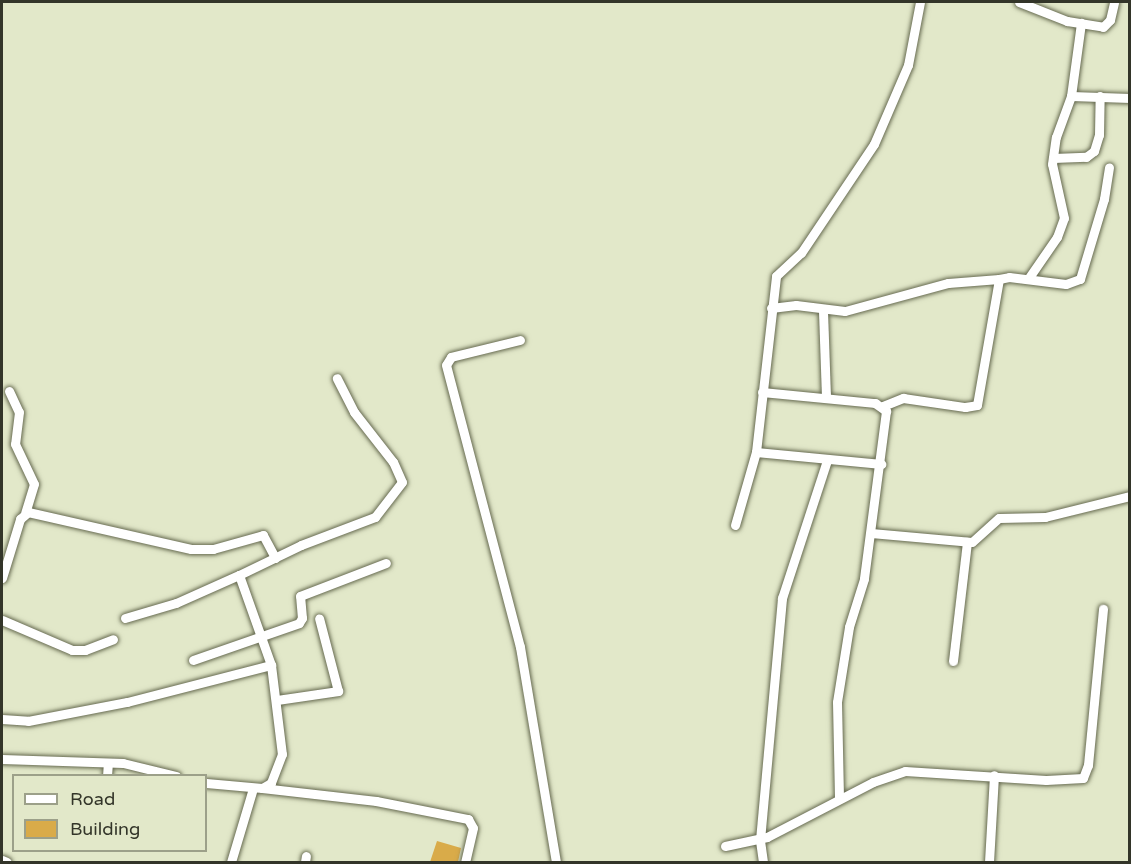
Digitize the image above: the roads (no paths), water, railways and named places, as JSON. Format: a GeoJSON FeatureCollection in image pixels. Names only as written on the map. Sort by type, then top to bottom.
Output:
{"type":"FeatureCollection","features":[{"type":"Feature","properties":{"kind":"street"},"geometry":{"type":"LineString","coordinates":[[735,525],[756,452],[776,276],[807,245],[874,144],[908,65],[920,2]]}},
{"type":"Feature","properties":{"kind":"street"},"geometry":{"type":"LineString","coordinates":[[1023,2],[1081,23],[1107,24],[1114,2]]}},
{"type":"Feature","properties":{"kind":"street"},"geometry":{"type":"LineString","coordinates":[[1028,279],[1057,237],[1064,218],[1053,175],[1053,158],[1071,96],[1081,23]]}},
{"type":"Feature","properties":{"kind":"street"},"geometry":{"type":"LineString","coordinates":[[1071,96],[1130,98]]}},
{"type":"Feature","properties":{"kind":"street"},"geometry":{"type":"LineString","coordinates":[[1053,158],[1086,157],[1094,151],[1099,135],[1100,96]]}},
{"type":"Feature","properties":{"kind":"street"},"geometry":{"type":"LineString","coordinates":[[771,308],[796,305],[823,311],[856,309],[948,282],[1028,279],[1066,285],[1080,279],[1104,200],[1110,166]]}},
{"type":"Feature","properties":{"kind":"street"},"geometry":{"type":"LineString","coordinates":[[762,392],[883,406],[903,399],[965,407],[977,405],[999,279]]}},
{"type":"Feature","properties":{"kind":"street"},"geometry":{"type":"LineString","coordinates":[[823,311],[826,398]]}},
{"type":"Feature","properties":{"kind":"street"},"geometry":{"type":"LineString","coordinates":[[520,340],[451,357],[446,365],[520,647],[556,862]]}},
{"type":"Feature","properties":{"kind":"street"},"geometry":{"type":"LineString","coordinates":[[125,618],[185,600],[275,558],[375,517],[402,482],[393,462],[354,412],[337,378]]}},
{"type":"Feature","properties":{"kind":"street"},"geometry":{"type":"LineString","coordinates":[[2,578],[34,484],[15,444],[19,412],[9,391]]}},
{"type":"Feature","properties":{"kind":"street"},"geometry":{"type":"LineString","coordinates":[[839,799],[837,702],[849,627],[864,579],[887,420],[883,406]]}},
{"type":"Feature","properties":{"kind":"street"},"geometry":{"type":"LineString","coordinates":[[756,452],[881,464]]}},
{"type":"Feature","properties":{"kind":"street"},"geometry":{"type":"LineString","coordinates":[[762,862],[760,840],[782,598],[827,460]]}},
{"type":"Feature","properties":{"kind":"street"},"geometry":{"type":"LineString","coordinates":[[871,533],[967,542],[999,518],[1045,517],[1130,496]]}},
{"type":"Feature","properties":{"kind":"street"},"geometry":{"type":"LineString","coordinates":[[26,513],[79,522],[191,549],[213,549],[263,536],[275,558]]}},
{"type":"Feature","properties":{"kind":"street"},"geometry":{"type":"LineString","coordinates":[[953,661],[967,542]]}},
{"type":"Feature","properties":{"kind":"street"},"geometry":{"type":"LineString","coordinates":[[193,660],[299,623],[303,618],[300,596],[386,563]]}},
{"type":"Feature","properties":{"kind":"street"},"geometry":{"type":"LineString","coordinates":[[240,575],[264,637],[271,665],[282,754],[271,783],[257,788]]}},
{"type":"Feature","properties":{"kind":"street"},"geometry":{"type":"LineString","coordinates":[[725,846],[760,840],[839,799],[905,771],[1075,780],[1087,772],[1103,609]]}},
{"type":"Feature","properties":{"kind":"street"},"geometry":{"type":"LineString","coordinates":[[277,700],[338,691],[319,618]]}},
{"type":"Feature","properties":{"kind":"street"},"geometry":{"type":"LineString","coordinates":[[2,620],[72,650],[84,650],[113,639]]}},
{"type":"Feature","properties":{"kind":"street"},"geometry":{"type":"LineString","coordinates":[[2,719],[28,721],[127,702],[271,665]]}},
{"type":"Feature","properties":{"kind":"street"},"geometry":{"type":"LineString","coordinates":[[2,759],[108,763],[166,774]]}},
{"type":"Feature","properties":{"kind":"street"},"geometry":{"type":"LineString","coordinates":[[107,774],[108,763]]}},
{"type":"Feature","properties":{"kind":"street"},"geometry":{"type":"LineString","coordinates":[[989,862],[994,775]]}},
{"type":"Feature","properties":{"kind":"street"},"geometry":{"type":"LineString","coordinates":[[207,783],[375,801],[468,819],[473,828],[465,862]]}},
{"type":"Feature","properties":{"kind":"street"},"geometry":{"type":"LineString","coordinates":[[231,862],[257,788]]}},
{"type":"Feature","properties":{"kind":"street"},"geometry":{"type":"LineString","coordinates":[[2,860],[7,862]]}}]}
